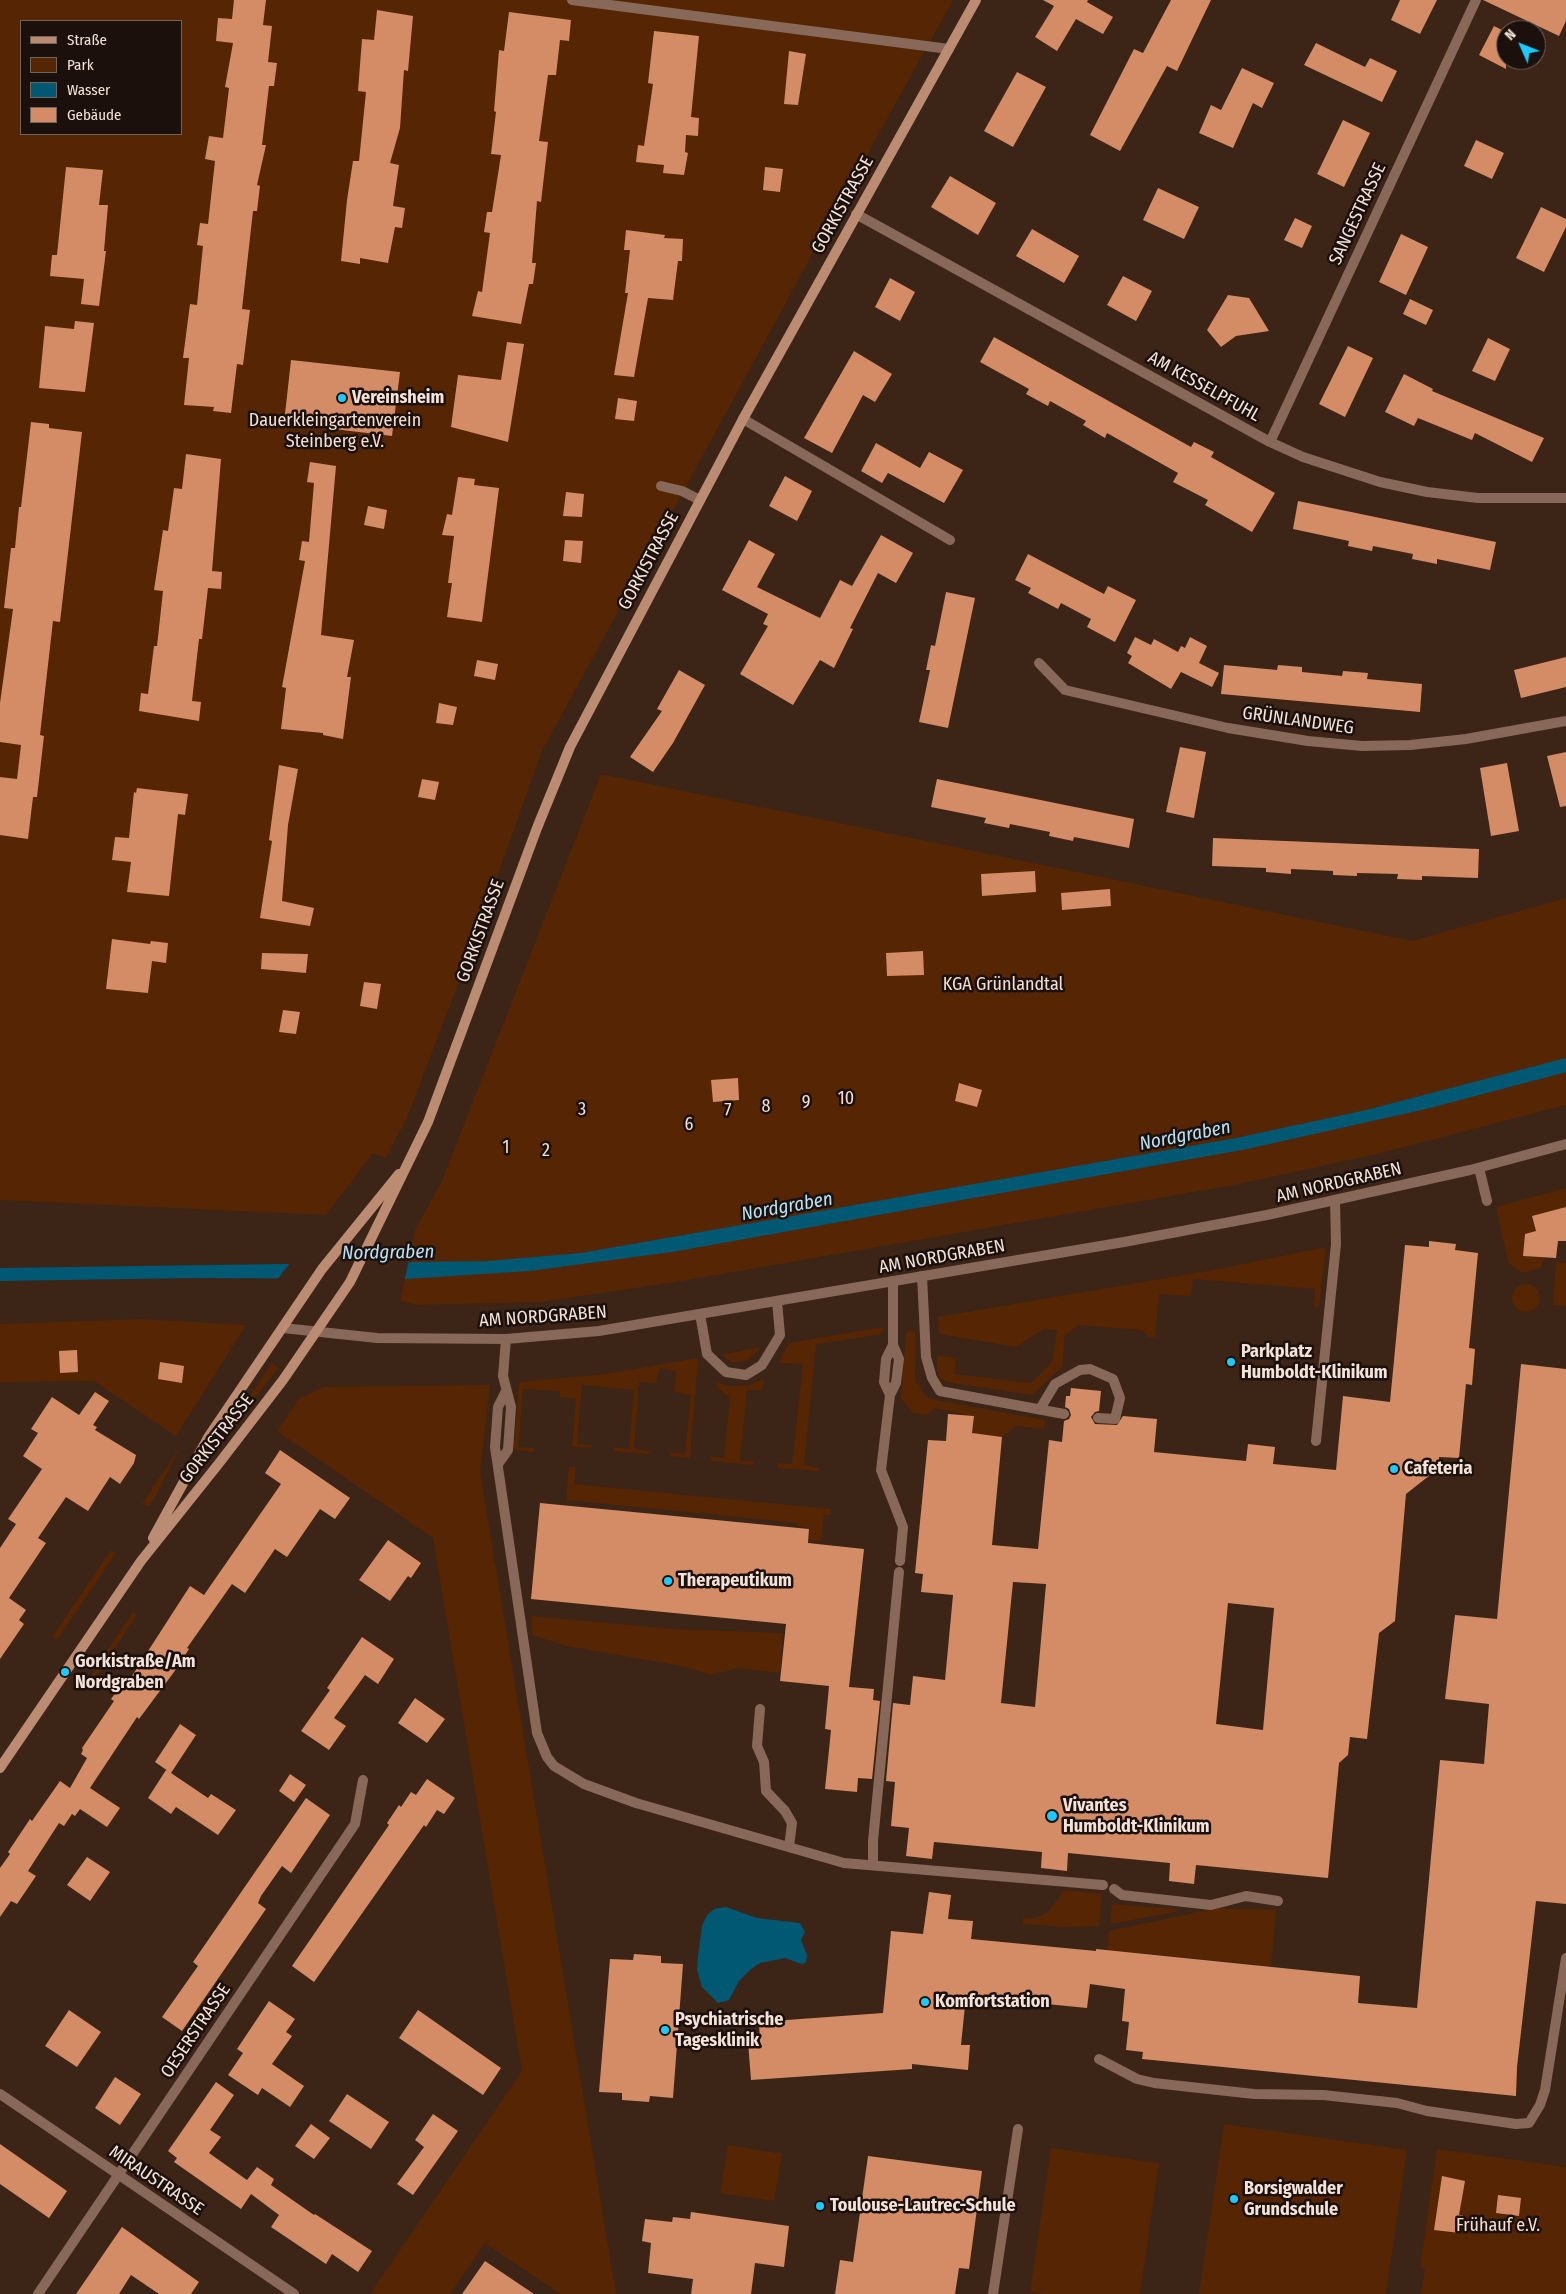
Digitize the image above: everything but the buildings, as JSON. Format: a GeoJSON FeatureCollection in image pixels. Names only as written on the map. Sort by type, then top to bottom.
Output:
{"type":"FeatureCollection","features":[{"type":"Feature","properties":{"kind":"main road","name":"GORKISTRASSE"},"geometry":{"type":"LineString","coordinates":[[0,1768],[140,1561],[224,1458],[350,1282],[428,1122],[537,828],[570,747],[743,419],[976,0]]}},
{"type":"Feature","properties":{"kind":"main road","name":"GORKISTRASSE"},"geometry":{"type":"LineString","coordinates":[[140,1561],[209,1436],[343,1240],[408,1164]]}},
{"type":"Feature","properties":{"kind":"street"},"geometry":{"type":"LineString","coordinates":[[572,0],[949,49]]}},
{"type":"Feature","properties":{"kind":"street","name":"SANGESTRASSE"},"geometry":{"type":"LineString","coordinates":[[1270,442],[1476,0]]}},
{"type":"Feature","properties":{"kind":"street","name":"AM KESSELPFUHL"},"geometry":{"type":"LineString","coordinates":[[856,214],[1270,442],[1327,466],[1380,482],[1419,490],[1478,498],[1566,498]]}},
{"type":"Feature","properties":{"kind":"street"},"geometry":{"type":"LineString","coordinates":[[743,419],[950,540]]}},
{"type":"Feature","properties":{"kind":"street"},"geometry":{"type":"LineString","coordinates":[[661,486],[682,491],[700,500]]}},
{"type":"Feature","properties":{"kind":"street","name":"GRÜNLANDWEG"},"geometry":{"type":"LineString","coordinates":[[1039,663],[1065,690],[1228,728],[1308,741],[1362,746],[1410,745],[1466,739],[1566,721]]}},
{"type":"Feature","properties":{"kind":"street","name":"AM NORDGRABEN"},"geometry":{"type":"LineString","coordinates":[[315,1333],[377,1338],[506,1339],[599,1331],[1124,1242],[1335,1200],[1479,1168],[1566,1144]]}},
{"type":"Feature","properties":{"kind":"street"},"geometry":{"type":"LineString","coordinates":[[1479,1168],[1487,1202]]}},
{"type":"Feature","properties":{"kind":"street"},"geometry":{"type":"LineString","coordinates":[[1316,1441],[1336,1244],[1335,1200]]}},
{"type":"Feature","properties":{"kind":"street"},"geometry":{"type":"LineString","coordinates":[[922,1276],[926,1357],[932,1378],[940,1391],[1064,1414]]}},
{"type":"Feature","properties":{"kind":"street"},"geometry":{"type":"LineString","coordinates":[[893,1282],[892,1345],[886,1359],[884,1382],[890,1395],[881,1470],[903,1527],[900,1561]]}},
{"type":"Feature","properties":{"kind":"street"},"geometry":{"type":"LineString","coordinates":[[700,1314],[707,1354],[726,1372],[746,1375],[762,1366],[780,1335],[777,1301]]}},
{"type":"Feature","properties":{"kind":"street"},"geometry":{"type":"LineString","coordinates":[[282,1328],[315,1333]]}},
{"type":"Feature","properties":{"kind":"street"},"geometry":{"type":"LineString","coordinates":[[506,1339],[503,1376],[506,1390],[498,1406],[495,1447],[537,1733],[547,1757],[554,1766],[584,1784],[636,1803],[844,1863],[1103,1885]]}},
{"type":"Feature","properties":{"kind":"street"},"geometry":{"type":"LineString","coordinates":[[1040,1409],[1055,1384],[1080,1370],[1090,1369],[1113,1378],[1120,1398],[1115,1419],[1098,1418]]}},
{"type":"Feature","properties":{"kind":"street"},"geometry":{"type":"LineString","coordinates":[[873,1864],[873,1841],[899,1572]]}},
{"type":"Feature","properties":{"kind":"street"},"geometry":{"type":"LineString","coordinates":[[760,1709],[757,1746],[764,1762],[766,1791],[786,1811],[792,1823],[789,1848]]}},
{"type":"Feature","properties":{"kind":"street","name":"OESERSTRASSE"},"geometry":{"type":"LineString","coordinates":[[38,2294],[355,1824],[363,1780]]}},
{"type":"Feature","properties":{"kind":"street"},"geometry":{"type":"LineString","coordinates":[[1114,1889],[1122,1895],[1211,1905],[1246,1896],[1278,1901]]}},
{"type":"Feature","properties":{"kind":"street"},"geometry":{"type":"LineString","coordinates":[[1099,2059],[1137,2079],[1154,2083],[1254,2094],[1323,2095],[1398,2104],[1427,2111],[1516,2124],[1529,2123],[1540,2105],[1545,2090],[1566,1958]]}},
{"type":"Feature","properties":{"kind":"street","name":"MIRAUSTRASSE"},"geometry":{"type":"LineString","coordinates":[[0,2094],[294,2294]]}},
{"type":"Feature","properties":{"kind":"street"},"geometry":{"type":"LineString","coordinates":[[993,2294],[1018,2129]]}},
{"type":"Feature","properties":{"kind":"green space","name":"Dauerkleingartenverein Steinberg e.V."},"geometry":{"type":"Polygon","coordinates":[[[0,0],[953,0],[832,218],[541,753],[476,937],[407,1118],[386,1158],[373,1153],[326,1215],[0,1200],[0,0]]]}},
{"type":"Feature","properties":{"kind":"green space"},"geometry":{"type":"Polygon","coordinates":[[[601,774],[1412,941],[1566,898],[1566,1105],[1377,1154],[1234,1185],[676,1282],[540,1302],[417,1305],[400,1301],[415,1230],[441,1183],[601,774]]]}},
{"type":"Feature","properties":{"kind":"green space"},"geometry":{"type":"Polygon","coordinates":[[[1566,1188],[1566,1207],[1532,1216],[1536,1231],[1525,1235],[1523,1256],[1545,1257],[1541,1267],[1528,1272],[1521,1272],[1508,1261],[1496,1207],[1566,1188]]]}},
{"type":"Feature","properties":{"kind":"green space"},"geometry":{"type":"Polygon","coordinates":[[[1326,1247],[1319,1307],[1314,1307],[1315,1289],[1193,1279],[1191,1296],[1159,1294],[1155,1338],[1148,1337],[1142,1330],[1078,1325],[1064,1337],[1063,1366],[1032,1395],[947,1382],[940,1378],[937,1370],[937,1355],[956,1358],[954,1374],[1031,1383],[1052,1362],[1057,1330],[1044,1329],[1016,1347],[939,1334],[938,1317],[1219,1269],[1326,1247]]]}},
{"type":"Feature","properties":{"kind":"green space"},"geometry":{"type":"Polygon","coordinates":[[[1556,1262],[1566,1263],[1566,1306],[1553,1305],[1556,1262]]]}},
{"type":"Feature","properties":{"kind":"green space"},"geometry":{"type":"Polygon","coordinates":[[[1526,1284],[1536,1288],[1540,1298],[1536,1308],[1526,1312],[1516,1308],[1512,1298],[1516,1288],[1526,1284]]]}},
{"type":"Feature","properties":{"kind":"green space"},"geometry":{"type":"Polygon","coordinates":[[[142,1319],[246,1325],[176,1436],[94,1381],[0,1382],[0,1324],[142,1319]]]}},
{"type":"Feature","properties":{"kind":"green space"},"geometry":{"type":"Polygon","coordinates":[[[883,1327],[884,1331],[878,1335],[816,1344],[804,1465],[820,1468],[818,1471],[778,1468],[777,1463],[792,1464],[803,1364],[778,1363],[789,1343],[883,1327]]]}},
{"type":"Feature","properties":{"kind":"green space"},"geometry":{"type":"Polygon","coordinates":[[[909,1330],[915,1332],[916,1339],[915,1379],[925,1395],[931,1399],[1045,1420],[1044,1429],[1016,1426],[1002,1437],[967,1433],[967,1428],[973,1428],[973,1416],[934,1408],[927,1415],[913,1413],[901,1399],[906,1334],[909,1330]]]}},
{"type":"Feature","properties":{"kind":"green space"},"geometry":{"type":"Polygon","coordinates":[[[761,1347],[749,1359],[738,1362],[732,1362],[720,1355],[761,1347]]]}},
{"type":"Feature","properties":{"kind":"green space"},"geometry":{"type":"Polygon","coordinates":[[[698,1358],[690,1458],[670,1456],[669,1452],[685,1454],[691,1395],[674,1392],[676,1371],[660,1368],[656,1383],[639,1382],[634,1449],[650,1451],[648,1454],[614,1451],[613,1447],[629,1449],[634,1390],[582,1385],[577,1444],[592,1445],[592,1448],[572,1447],[576,1399],[560,1397],[560,1391],[523,1389],[518,1447],[534,1448],[534,1452],[516,1450],[514,1447],[519,1382],[606,1374],[698,1358]]]}},
{"type":"Feature","properties":{"kind":"green space"},"geometry":{"type":"Polygon","coordinates":[[[272,1363],[278,1368],[237,1422],[235,1422],[234,1419],[272,1363]]]}},
{"type":"Feature","properties":{"kind":"green space"},"geometry":{"type":"Polygon","coordinates":[[[764,1379],[762,1390],[747,1390],[740,1460],[755,1462],[752,1465],[712,1461],[709,1456],[724,1458],[730,1398],[717,1387],[716,1381],[726,1386],[739,1386],[750,1385],[764,1379]]]}},
{"type":"Feature","properties":{"kind":"green space"},"geometry":{"type":"Polygon","coordinates":[[[490,1385],[480,1472],[616,2294],[560,2294],[485,2243],[450,2294],[370,2294],[522,2071],[433,1538],[277,1431],[299,1399],[323,1387],[490,1385]]]}},
{"type":"Feature","properties":{"kind":"green space"},"geometry":{"type":"Polygon","coordinates":[[[181,1445],[156,1496],[149,1506],[142,1504],[181,1445]]]}},
{"type":"Feature","properties":{"kind":"green space"},"geometry":{"type":"Polygon","coordinates":[[[569,1467],[576,1467],[574,1484],[831,1509],[830,1515],[824,1515],[821,1541],[809,1540],[810,1528],[798,1526],[798,1523],[566,1500],[569,1467]]]}},
{"type":"Feature","properties":{"kind":"green space"},"geometry":{"type":"Polygon","coordinates":[[[111,1550],[116,1553],[57,1640],[52,1637],[111,1550]]]}},
{"type":"Feature","properties":{"kind":"green space"},"geometry":{"type":"Polygon","coordinates":[[[133,1612],[137,1615],[88,1688],[84,1685],[133,1612]]]}},
{"type":"Feature","properties":{"kind":"green space"},"geometry":{"type":"Polygon","coordinates":[[[532,1616],[674,1629],[783,1633],[780,1673],[738,1668],[709,1675],[687,1667],[567,1646],[532,1635],[532,1616]]]}},
{"type":"Feature","properties":{"kind":"green space"},"geometry":{"type":"Polygon","coordinates":[[[1064,1890],[1102,1894],[1099,1926],[1063,1927],[1022,1924],[1023,1918],[1036,1918],[1048,1912],[1064,1890]]]}},
{"type":"Feature","properties":{"kind":"green space"},"geometry":{"type":"Polygon","coordinates":[[[1112,1904],[1175,1909],[1179,1911],[1110,1924],[1112,1904]]]}},
{"type":"Feature","properties":{"kind":"green space"},"geometry":{"type":"Polygon","coordinates":[[[1218,1908],[1276,1910],[1271,1966],[1140,1953],[1137,1978],[1107,1952],[1109,1931],[1218,1908]]]}},
{"type":"Feature","properties":{"kind":"green space"},"geometry":{"type":"Polygon","coordinates":[[[1224,2124],[1407,2150],[1386,2294],[1199,2294],[1224,2124]]]}},
{"type":"Feature","properties":{"kind":"green space"},"geometry":{"type":"Polygon","coordinates":[[[728,2145],[782,2154],[774,2201],[720,2193],[728,2145]]]}},
{"type":"Feature","properties":{"kind":"green space"},"geometry":{"type":"Polygon","coordinates":[[[1051,2148],[1159,2163],[1140,2294],[1047,2294],[1030,2292],[1051,2148]]]}},
{"type":"Feature","properties":{"kind":"green space","name":"Frühauf e.V."},"geometry":{"type":"Polygon","coordinates":[[[1437,2149],[1566,2167],[1566,2294],[1421,2294],[1425,2269],[1420,2268],[1437,2149]]]}},
{"type":"Feature","properties":{"kind":"water"},"geometry":{"type":"Polygon","coordinates":[[[1566,1058],[1566,1072],[1426,1109],[1247,1149],[672,1252],[530,1271],[406,1279],[197,1278],[0,1281],[0,1268],[488,1261],[581,1253],[1236,1138],[1366,1110],[1566,1058]]]}},
{"type":"Feature","properties":{"kind":"water"},"geometry":{"type":"Polygon","coordinates":[[[726,1907],[757,1918],[800,1923],[805,1932],[801,1940],[807,1955],[806,1963],[801,1964],[785,1958],[760,1963],[739,1981],[729,2000],[718,2003],[702,1987],[697,1970],[698,1956],[702,1926],[707,1915],[714,1909],[726,1907]]]}},
{"type":"Feature","properties":{"kind":"pier"},"geometry":{"type":"Polygon","coordinates":[[[409,1260],[404,1282],[276,1281],[291,1262],[409,1260]]]}},
{"type":"Feature","properties":{"kind":"place","name":"Vereinsheim"},"geometry":{"type":"Point","coordinates":[342,398]}},
{"type":"Feature","properties":{"kind":"place","name":"Parkplatz Humboldt-Klinikum"},"geometry":{"type":"Point","coordinates":[1231,1362]}},
{"type":"Feature","properties":{"kind":"place","name":"Cafeteria"},"geometry":{"type":"Point","coordinates":[1394,1469]}},
{"type":"Feature","properties":{"kind":"place","name":"Therapeutikum"},"geometry":{"type":"Point","coordinates":[668,1581]}},
{"type":"Feature","properties":{"kind":"place","name":"Gorkistraße/Am Nordgraben"},"geometry":{"type":"Point","coordinates":[65,1672]}},
{"type":"Feature","properties":{"kind":"place","name":"Vivantes Humboldt-Klinikum"},"geometry":{"type":"Point","coordinates":[1052,1816]}},
{"type":"Feature","properties":{"kind":"place","name":"Komfortstation"},"geometry":{"type":"Point","coordinates":[925,2002]}},
{"type":"Feature","properties":{"kind":"place","name":"Psychiatrische Tagesklinik"},"geometry":{"type":"Point","coordinates":[665,2030]}},
{"type":"Feature","properties":{"kind":"place","name":"Borsigwalder Grundschule"},"geometry":{"type":"Point","coordinates":[1234,2199]}},
{"type":"Feature","properties":{"kind":"place","name":"Toulouse-Lautrec-Schule"},"geometry":{"type":"Point","coordinates":[820,2206]}},
{"type":"Feature","properties":{"kind":"park label","name":"KGA Grünlandtal"},"geometry":{"type":"Point","coordinates":[1003,985]}},
{"type":"Feature","properties":{"kind":"park label","name":"10"},"geometry":{"type":"Point","coordinates":[846,1099]}},
{"type":"Feature","properties":{"kind":"park label","name":"9"},"geometry":{"type":"Point","coordinates":[806,1103]}},
{"type":"Feature","properties":{"kind":"park label","name":"8"},"geometry":{"type":"Point","coordinates":[766,1107]}},
{"type":"Feature","properties":{"kind":"park label","name":"3"},"geometry":{"type":"Point","coordinates":[582,1110]}},
{"type":"Feature","properties":{"kind":"park label","name":"7"},"geometry":{"type":"Point","coordinates":[728,1111]}},
{"type":"Feature","properties":{"kind":"park label","name":"6"},"geometry":{"type":"Point","coordinates":[689,1125]}},
{"type":"Feature","properties":{"kind":"park label","name":"1"},"geometry":{"type":"Point","coordinates":[506,1148]}},
{"type":"Feature","properties":{"kind":"park label","name":"2"},"geometry":{"type":"Point","coordinates":[546,1151]}},
{"type":"Feature","properties":{"kind":"water label","name":"Nordgraben"},"geometry":{"type":"Point","coordinates":[1185,1136]}},
{"type":"Feature","properties":{"kind":"water label","name":"Nordgraben"},"geometry":{"type":"Point","coordinates":[787,1207]}},
{"type":"Feature","properties":{"kind":"water label","name":"Nordgraben"},"geometry":{"type":"Point","coordinates":[388,1253]}}]}
